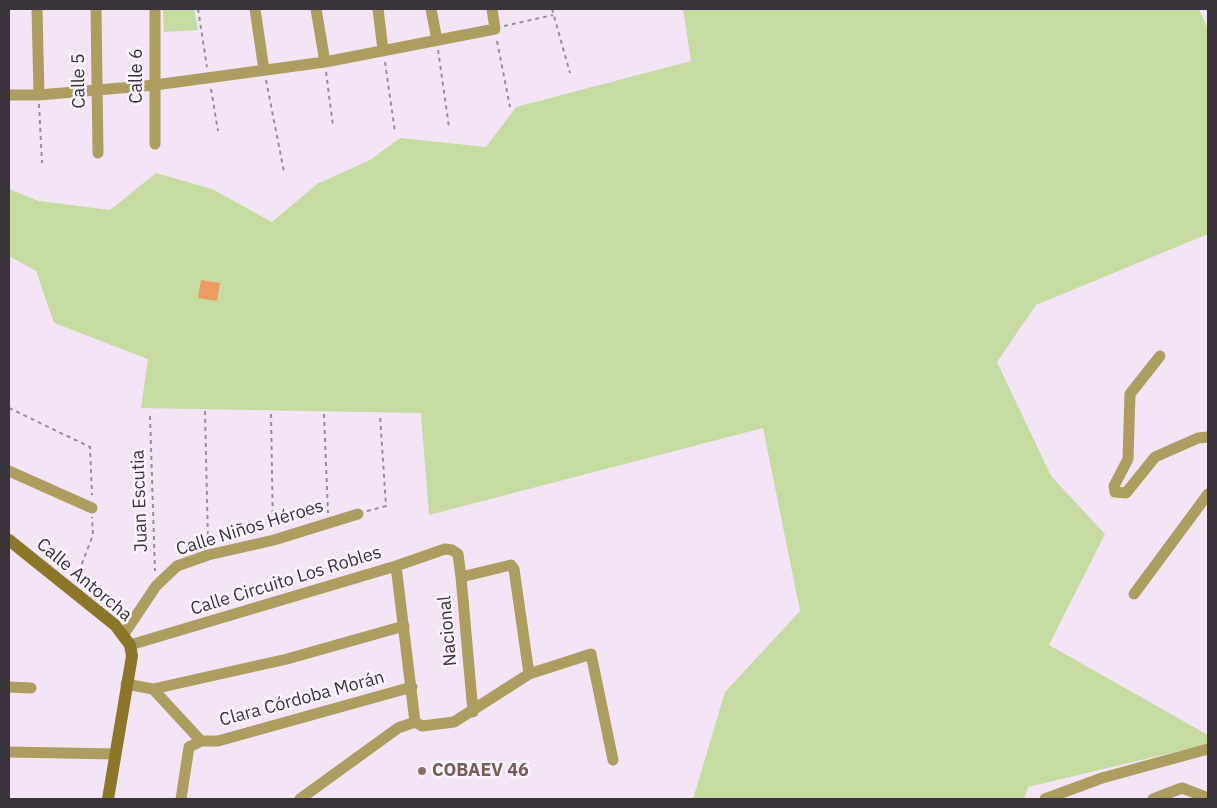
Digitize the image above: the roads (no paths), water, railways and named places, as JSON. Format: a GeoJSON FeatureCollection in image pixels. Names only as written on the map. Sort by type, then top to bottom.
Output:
{"type":"FeatureCollection","features":[{"type":"Feature","properties":{"kind":"street"},"geometry":{"type":"LineString","coordinates":[[37,9],[39,95]]}},
{"type":"Feature","properties":{"kind":"street","name":"Calle 5"},"geometry":{"type":"LineString","coordinates":[[96,9],[98,153]]}},
{"type":"Feature","properties":{"kind":"street","name":"Calle 6"},"geometry":{"type":"LineString","coordinates":[[155,9],[155,144]]}},
{"type":"Feature","properties":{"kind":"street"},"geometry":{"type":"LineString","coordinates":[[255,9],[264,70]]}},
{"type":"Feature","properties":{"kind":"street"},"geometry":{"type":"LineString","coordinates":[[316,9],[324,62]]}},
{"type":"Feature","properties":{"kind":"street"},"geometry":{"type":"LineString","coordinates":[[378,9],[383,50]]}},
{"type":"Feature","properties":{"kind":"street"},"geometry":{"type":"LineString","coordinates":[[431,9],[437,40]]}},
{"type":"Feature","properties":{"kind":"street"},"geometry":{"type":"LineString","coordinates":[[9,95],[39,95],[155,85],[324,62],[495,29],[492,9]]}},
{"type":"Feature","properties":{"kind":"street"},"geometry":{"type":"LineString","coordinates":[[1160,356],[1130,394],[1128,458],[1114,486],[1115,492],[1126,493],[1155,457],[1198,438],[1208,437]]}},
{"type":"Feature","properties":{"kind":"street"},"geometry":{"type":"LineString","coordinates":[[9,470],[92,508]]}},
{"type":"Feature","properties":{"kind":"street"},"geometry":{"type":"LineString","coordinates":[[1134,594],[1208,494]]}},
{"type":"Feature","properties":{"kind":"street","name":"Calle Niños Héroes"},"geometry":{"type":"LineString","coordinates":[[127,640],[156,586],[177,566],[208,555],[274,540],[358,514]]}},
{"type":"Feature","properties":{"kind":"street","name":"Calle Antorcha"},"geometry":{"type":"LineString","coordinates":[[9,540],[127,640],[132,656],[114,754],[108,799]]}},
{"type":"Feature","properties":{"kind":"street","name":"Calle Circuito Los Robles"},"geometry":{"type":"LineString","coordinates":[[127,640],[396,566],[445,549],[452,550]]}},
{"type":"Feature","properties":{"kind":"street","name":"Nacional"},"geometry":{"type":"LineString","coordinates":[[452,550],[458,554],[461,576],[473,712]]}},
{"type":"Feature","properties":{"kind":"street"},"geometry":{"type":"LineString","coordinates":[[461,576],[511,565],[514,570],[529,674]]}},
{"type":"Feature","properties":{"kind":"street"},"geometry":{"type":"LineString","coordinates":[[396,566],[415,722]]}},
{"type":"Feature","properties":{"kind":"street"},"geometry":{"type":"LineString","coordinates":[[126,684],[153,689],[287,659],[404,626]]}},
{"type":"Feature","properties":{"kind":"street"},"geometry":{"type":"LineString","coordinates":[[300,799],[322,786],[398,728],[415,722],[422,726],[454,722],[473,712],[529,674],[591,654],[613,760]]}},
{"type":"Feature","properties":{"kind":"street","name":"Clara Córdoba Morán"},"geometry":{"type":"LineString","coordinates":[[201,741],[218,741],[412,687]]}},
{"type":"Feature","properties":{"kind":"street"},"geometry":{"type":"LineString","coordinates":[[9,688],[31,688]]}},
{"type":"Feature","properties":{"kind":"street"},"geometry":{"type":"LineString","coordinates":[[153,689],[201,741],[189,747],[181,799]]}},
{"type":"Feature","properties":{"kind":"street"},"geometry":{"type":"LineString","coordinates":[[1045,799],[1102,778],[1208,749]]}},
{"type":"Feature","properties":{"kind":"street"},"geometry":{"type":"LineString","coordinates":[[9,752],[114,754]]}},
{"type":"Feature","properties":{"kind":"street"},"geometry":{"type":"LineString","coordinates":[[1153,799],[1182,788],[1208,798]]}},
{"type":"Feature","properties":{"kind":"place","name":"COBAEV 46"},"geometry":{"type":"Point","coordinates":[422,771]}}]}
